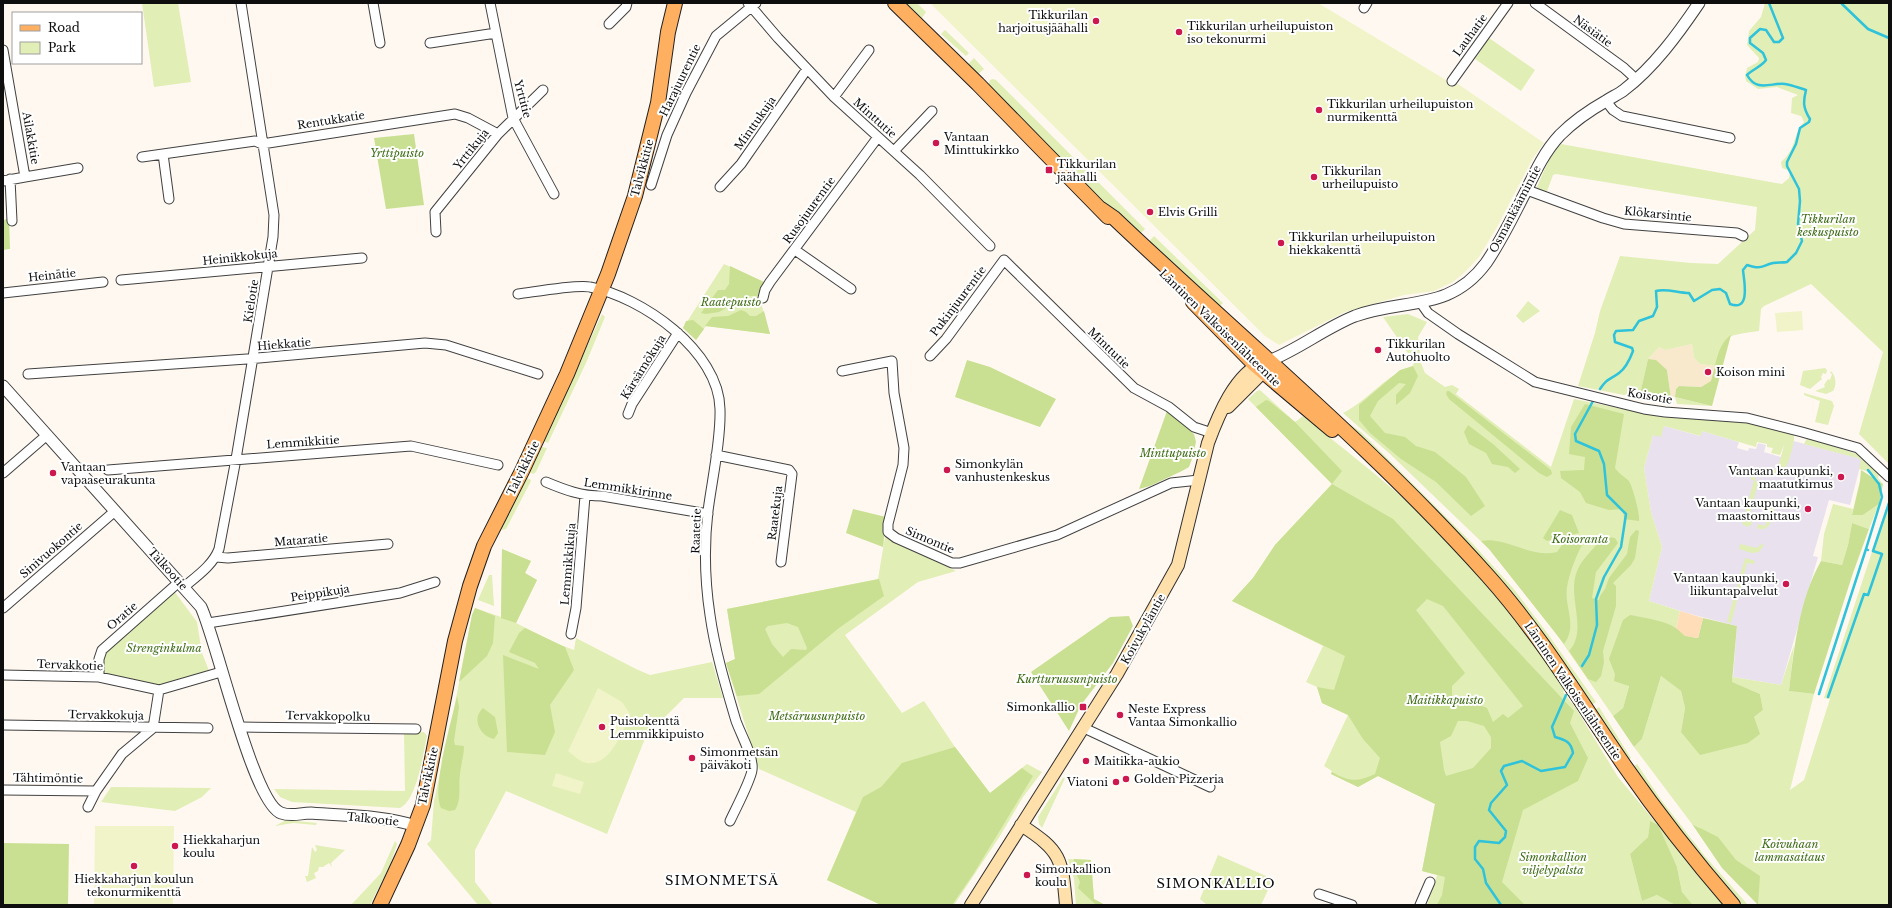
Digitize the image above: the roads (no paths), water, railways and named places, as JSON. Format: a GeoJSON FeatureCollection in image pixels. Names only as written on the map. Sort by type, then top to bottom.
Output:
{"type":"FeatureCollection","features":[{"type":"Feature","properties":{"kind":"main road","name":"Talvikkitie"},"geometry":{"type":"LineString","coordinates":[[666,3],[668,32]]}},
{"type":"Feature","properties":{"kind":"main road","name":"Talvikkitie"},"geometry":{"type":"LineString","coordinates":[[380,905],[416,826],[423,805],[455,641],[470,586],[484,546],[534,446],[602,291],[635,196],[646,157],[658,103],[668,32],[675,3]]}},
{"type":"Feature","properties":{"kind":"main road","name":"Läntinen Valkoisenlähteentie"},"geometry":{"type":"LineString","coordinates":[[895,3],[978,84],[1101,209],[1114,218],[1185,286],[1262,366],[1351,436],[1483,571],[1520,615],[1659,815],[1733,905]]}},
{"type":"Feature","properties":{"kind":"main road","name":"Koivukyläntie"},"geometry":{"type":"LineString","coordinates":[[971,905],[1117,674],[1178,565],[1212,433],[1231,394],[1244,376],[1262,366]]}},
{"type":"Feature","properties":{"kind":"main road"},"geometry":{"type":"LineString","coordinates":[[1021,825],[1048,843],[1057,856],[1062,872],[1066,905]]}},
{"type":"Feature","properties":{"kind":"street","name":"Kielotie"},"geometry":{"type":"LineString","coordinates":[[216,557],[236,459],[269,266],[274,215],[241,3]]}},
{"type":"Feature","properties":{"kind":"street"},"geometry":{"type":"LineString","coordinates":[[373,3],[380,43]]}},
{"type":"Feature","properties":{"kind":"street","name":"Yrttitie"},"geometry":{"type":"LineString","coordinates":[[490,3],[513,118],[554,194]]}},
{"type":"Feature","properties":{"kind":"street"},"geometry":{"type":"LineString","coordinates":[[609,24],[626,7],[626,3]]}},
{"type":"Feature","properties":{"kind":"street","name":"Lauhatie"},"geometry":{"type":"LineString","coordinates":[[1452,81],[1508,3]]}},
{"type":"Feature","properties":{"kind":"street","name":"Näsiätie"},"geometry":{"type":"LineString","coordinates":[[1535,3],[1624,68],[1637,80]]}},
{"type":"Feature","properties":{"kind":"street","name":"Osmankäämintie"},"geometry":{"type":"LineString","coordinates":[[1262,366],[1355,316],[1389,307],[1421,303],[1448,295],[1474,278],[1493,252],[1527,190],[1541,160],[1560,135],[1637,80],[1649,68],[1699,3]]}},
{"type":"Feature","properties":{"kind":"street","name":"Minttutie"},"geometry":{"type":"LineString","coordinates":[[752,5],[807,69],[834,97],[894,151],[990,246]]}},
{"type":"Feature","properties":{"kind":"street","name":"Harajuurentie"},"geometry":{"type":"LineString","coordinates":[[651,186],[667,135],[686,93],[716,36],[752,5]]}},
{"type":"Feature","properties":{"kind":"street"},"geometry":{"type":"LineString","coordinates":[[430,43],[496,33]]}},
{"type":"Feature","properties":{"kind":"street","name":"Ailakkitie"},"geometry":{"type":"LineString","coordinates":[[3,50],[25,177],[78,168]]}},
{"type":"Feature","properties":{"kind":"street"},"geometry":{"type":"LineString","coordinates":[[834,97],[869,50]]}},
{"type":"Feature","properties":{"kind":"street","name":"Minttukuja"},"geometry":{"type":"LineString","coordinates":[[720,187],[742,164],[807,69]]}},
{"type":"Feature","properties":{"kind":"street","name":"Yrttikuja"},"geometry":{"type":"LineString","coordinates":[[436,232],[435,212],[498,134],[543,90]]}},
{"type":"Feature","properties":{"kind":"street"},"geometry":{"type":"LineString","coordinates":[[1606,101],[1613,110],[1622,116],[1730,138]]}},
{"type":"Feature","properties":{"kind":"street"},"geometry":{"type":"LineString","coordinates":[[894,151],[932,111]]}},
{"type":"Feature","properties":{"kind":"street","name":"Rentukkatie"},"geometry":{"type":"LineString","coordinates":[[142,157],[256,141],[262,144],[455,114],[468,118],[498,134]]}},
{"type":"Feature","properties":{"kind":"street","name":"Rusojuurentie"},"geometry":{"type":"LineString","coordinates":[[763,298],[767,286],[878,137]]}},
{"type":"Feature","properties":{"kind":"street"},"geometry":{"type":"LineString","coordinates":[[163,154],[169,199]]}},
{"type":"Feature","properties":{"kind":"street"},"geometry":{"type":"LineString","coordinates":[[12,221],[7,180],[25,177]]}},
{"type":"Feature","properties":{"kind":"street","name":"Klökarsintie"},"geometry":{"type":"LineString","coordinates":[[1527,190],[1603,218],[1624,224],[1737,233],[1743,236]]}},
{"type":"Feature","properties":{"kind":"street"},"geometry":{"type":"LineString","coordinates":[[795,250],[851,289]]}},
{"type":"Feature","properties":{"kind":"street","name":"Heinikkokuja"},"geometry":{"type":"LineString","coordinates":[[121,280],[362,258]]}},
{"type":"Feature","properties":{"kind":"street","name":"Minttutie"},"geometry":{"type":"LineString","coordinates":[[1004,260],[1134,388],[1169,407],[1194,427],[1212,433]]}},
{"type":"Feature","properties":{"kind":"street","name":"Pukinjuurentie"},"geometry":{"type":"LineString","coordinates":[[930,356],[946,339],[1004,260]]}},
{"type":"Feature","properties":{"kind":"street","name":"Heinätie"},"geometry":{"type":"LineString","coordinates":[[3,293],[103,282]]}},
{"type":"Feature","properties":{"kind":"street","name":"Raatetie"},"geometry":{"type":"LineString","coordinates":[[518,294],[589,286],[649,310],[665,320],[678,333],[702,361],[717,387],[720,409],[716,455],[708,514],[707,586],[710,615],[723,676],[737,723],[749,755],[752,770],[730,821]]}},
{"type":"Feature","properties":{"kind":"street","name":"Koisotie"},"geometry":{"type":"LineString","coordinates":[[1421,303],[1428,313],[1458,334],[1526,377],[1548,386],[1649,410],[1747,418],[1802,432],[1858,448],[1889,477]]}},
{"type":"Feature","properties":{"kind":"street","name":"Kärsämökuja"},"geometry":{"type":"LineString","coordinates":[[628,414],[632,404],[678,333]]}},
{"type":"Feature","properties":{"kind":"street","name":"Hiekkatie"},"geometry":{"type":"LineString","coordinates":[[28,374],[436,343],[538,374]]}},
{"type":"Feature","properties":{"kind":"street","name":"Simontie"},"geometry":{"type":"LineString","coordinates":[[842,371],[892,361],[894,393],[904,448],[903,465],[888,524],[888,532],[896,538],[952,563],[960,563],[1056,535],[1171,484],[1199,480]]}},
{"type":"Feature","properties":{"kind":"street","name":"Talkootie"},"geometry":{"type":"LineString","coordinates":[[3,386],[201,607],[208,623],[221,672],[240,727],[265,792],[286,807],[306,813],[399,820],[416,826]]}},
{"type":"Feature","properties":{"kind":"street"},"geometry":{"type":"LineString","coordinates":[[3,473],[47,435]]}},
{"type":"Feature","properties":{"kind":"street","name":"Lemmikkitie"},"geometry":{"type":"LineString","coordinates":[[108,470],[411,446],[498,465]]}},
{"type":"Feature","properties":{"kind":"street","name":"Raatekuja"},"geometry":{"type":"LineString","coordinates":[[716,455],[789,470],[792,474],[781,562]]}},
{"type":"Feature","properties":{"kind":"street","name":"Lemmikkirinne"},"geometry":{"type":"LineString","coordinates":[[546,482],[568,492],[586,496],[602,496],[708,514]]}},
{"type":"Feature","properties":{"kind":"street","name":"Lemmikkikuja"},"geometry":{"type":"LineString","coordinates":[[571,634],[576,608],[586,496]]}},
{"type":"Feature","properties":{"kind":"street","name":"Sinivuokontie"},"geometry":{"type":"LineString","coordinates":[[3,608],[115,511]]}},
{"type":"Feature","properties":{"kind":"street","name":"Mataratie"},"geometry":{"type":"LineString","coordinates":[[216,557],[228,558],[388,544]]}},
{"type":"Feature","properties":{"kind":"street"},"geometry":{"type":"LineString","coordinates":[[181,584],[216,557]]}},
{"type":"Feature","properties":{"kind":"street","name":"Peippikuja"},"geometry":{"type":"LineString","coordinates":[[208,623],[400,593],[435,582]]}},
{"type":"Feature","properties":{"kind":"street","name":"Oratie"},"geometry":{"type":"LineString","coordinates":[[99,677],[99,659],[102,650],[181,584]]}},
{"type":"Feature","properties":{"kind":"street"},"geometry":{"type":"LineString","coordinates":[[154,728],[159,690],[221,672]]}},
{"type":"Feature","properties":{"kind":"street","name":"Tervakkotie"},"geometry":{"type":"LineString","coordinates":[[3,675],[99,677],[159,690]]}},
{"type":"Feature","properties":{"kind":"street","name":"Tervakkokuja"},"geometry":{"type":"LineString","coordinates":[[3,725],[208,728]]}},
{"type":"Feature","properties":{"kind":"street","name":"Tervakkopolku"},"geometry":{"type":"LineString","coordinates":[[240,727],[416,729]]}},
{"type":"Feature","properties":{"kind":"street","name":"Tähtimöntie"},"geometry":{"type":"LineString","coordinates":[[3,790],[96,791],[122,754],[154,728]]}},
{"type":"Feature","properties":{"kind":"street"},"geometry":{"type":"LineString","coordinates":[[1084,728],[1210,787]]}},
{"type":"Feature","properties":{"kind":"street"},"geometry":{"type":"LineString","coordinates":[[88,808],[96,791]]}},
{"type":"Feature","properties":{"kind":"street"},"geometry":{"type":"LineString","coordinates":[[1420,905],[1430,882]]}},
{"type":"Feature","properties":{"kind":"street"},"geometry":{"type":"LineString","coordinates":[[1320,894],[1352,905]]}},
{"type":"Feature","properties":{"kind":"waterway"},"geometry":{"type":"LineString","coordinates":[[1600,389],[1602,385],[1624,369],[1633,351],[1632,348],[1615,342],[1614,335],[1616,331],[1633,330],[1639,321],[1653,316],[1657,307],[1656,291],[1664,290],[1689,293],[1694,301],[1712,290],[1720,289],[1726,293],[1730,304],[1741,304],[1744,300],[1745,294],[1743,270],[1747,265],[1761,267],[1773,263],[1787,262],[1796,253],[1802,241],[1798,224],[1800,201],[1799,189],[1787,166],[1787,162],[1796,144],[1800,128],[1809,122],[1810,119],[1804,105],[1806,90],[1785,84],[1765,86],[1755,84],[1747,75],[1766,60],[1763,53],[1750,43],[1750,38],[1760,29],[1766,30],[1774,42],[1779,42],[1783,38],[1769,3]]}},
{"type":"Feature","properties":{"kind":"waterway"},"geometry":{"type":"LineString","coordinates":[[1842,4],[1868,29],[1889,38]]}},
{"type":"Feature","properties":{"kind":"waterway"},"geometry":{"type":"LineString","coordinates":[[1582,666],[1589,655],[1597,625],[1596,599],[1604,577],[1621,547],[1626,514],[1607,495],[1604,464],[1599,451],[1576,441],[1575,434],[1593,401]]}},
{"type":"Feature","properties":{"kind":"waterway"},"geometry":{"type":"LineString","coordinates":[[1868,470],[1879,484],[1882,497],[1866,549],[1868,550]]}},
{"type":"Feature","properties":{"kind":"waterway"},"geometry":{"type":"LineString","coordinates":[[1828,697],[1864,594],[1868,595],[1882,554],[1873,551],[1889,503]]}},
{"type":"Feature","properties":{"kind":"waterway"},"geometry":{"type":"LineString","coordinates":[[1819,694],[1866,549]]}},
{"type":"Feature","properties":{"kind":"waterway"},"geometry":{"type":"LineString","coordinates":[[1501,905],[1486,883],[1483,869],[1475,859],[1475,847],[1479,841],[1499,843],[1505,837],[1506,831],[1489,810],[1491,803],[1507,785],[1501,771],[1504,766],[1522,761],[1541,771],[1565,767],[1573,753],[1572,749],[1567,742],[1555,737],[1552,727],[1566,695]]}},
{"type":"Feature","properties":{"kind":"place","name":"Tikkurilan harjoitusjäähalli"},"geometry":{"type":"Point","coordinates":[1096,21]}},
{"type":"Feature","properties":{"kind":"place","name":"Tikkurilan urheilupuiston iso tekonurmi"},"geometry":{"type":"Point","coordinates":[1179,32]}},
{"type":"Feature","properties":{"kind":"place","name":"Tikkurilan urheilupuiston nurmikenttä"},"geometry":{"type":"Point","coordinates":[1319,110]}},
{"type":"Feature","properties":{"kind":"place","name":"Vantaan Minttukirkko"},"geometry":{"type":"Point","coordinates":[936,143]}},
{"type":"Feature","properties":{"kind":"place","name":"Tikkurilan jäähalli"},"geometry":{"type":"Point","coordinates":[1049,170]}},
{"type":"Feature","properties":{"kind":"place","name":"Tikkurilan urheilupuisto"},"geometry":{"type":"Point","coordinates":[1314,177]}},
{"type":"Feature","properties":{"kind":"place","name":"Elvis Grilli"},"geometry":{"type":"Point","coordinates":[1150,212]}},
{"type":"Feature","properties":{"kind":"place","name":"Tikkurilan urheilupuiston hiekkakenttä"},"geometry":{"type":"Point","coordinates":[1281,243]}},
{"type":"Feature","properties":{"kind":"place","name":"Tikkurilan Autohuolto"},"geometry":{"type":"Point","coordinates":[1378,350]}},
{"type":"Feature","properties":{"kind":"place","name":"Koison mini"},"geometry":{"type":"Point","coordinates":[1708,372]}},
{"type":"Feature","properties":{"kind":"place","name":"Simonkylän vanhustenkeskus"},"geometry":{"type":"Point","coordinates":[947,470]}},
{"type":"Feature","properties":{"kind":"place","name":"Vantaan vapaaseurakunta"},"geometry":{"type":"Point","coordinates":[53,473]}},
{"type":"Feature","properties":{"kind":"place","name":"Vantaan kaupunki, maatutkimus"},"geometry":{"type":"Point","coordinates":[1841,477]}},
{"type":"Feature","properties":{"kind":"place","name":"Vantaan kaupunki, maastomittaus"},"geometry":{"type":"Point","coordinates":[1808,509]}},
{"type":"Feature","properties":{"kind":"place","name":"Vantaan kaupunki, liikuntapalvelut"},"geometry":{"type":"Point","coordinates":[1786,584]}},
{"type":"Feature","properties":{"kind":"place","name":"Simonkallio"},"geometry":{"type":"Point","coordinates":[1083,707]}},
{"type":"Feature","properties":{"kind":"place","name":"Neste Express Vantaa Simonkallio"},"geometry":{"type":"Point","coordinates":[1120,715]}},
{"type":"Feature","properties":{"kind":"place","name":"Puistokenttä Lemmikkipuisto"},"geometry":{"type":"Point","coordinates":[602,727]}},
{"type":"Feature","properties":{"kind":"place","name":"Simonmetsän päiväkoti"},"geometry":{"type":"Point","coordinates":[692,758]}},
{"type":"Feature","properties":{"kind":"place","name":"Maitikka-aukio"},"geometry":{"type":"Point","coordinates":[1086,761]}},
{"type":"Feature","properties":{"kind":"place","name":"Golden Pizzeria"},"geometry":{"type":"Point","coordinates":[1126,779]}},
{"type":"Feature","properties":{"kind":"place","name":"Viatoni"},"geometry":{"type":"Point","coordinates":[1116,782]}},
{"type":"Feature","properties":{"kind":"place","name":"Hiekkaharjun koulu"},"geometry":{"type":"Point","coordinates":[175,846]}},
{"type":"Feature","properties":{"kind":"place","name":"Hiekkaharjun koulun tekonurmikenttä"},"geometry":{"type":"Point","coordinates":[134,866]}},
{"type":"Feature","properties":{"kind":"place","name":"Simonkallion koulu"},"geometry":{"type":"Point","coordinates":[1027,875]}},
{"type":"Feature","properties":{"kind":"district","name":"SIMONMETSÄ"},"geometry":{"type":"Point","coordinates":[722,880]}},
{"type":"Feature","properties":{"kind":"district","name":"SIMONKALLIO"},"geometry":{"type":"Point","coordinates":[1216,883]}},
{"type":"Feature","properties":{"kind":"park label","name":"Yrttipuisto"},"geometry":{"type":"Point","coordinates":[397,153]}},
{"type":"Feature","properties":{"kind":"park label","name":"Tikkurilan keskuspuisto"},"geometry":{"type":"Point","coordinates":[1828,225]}},
{"type":"Feature","properties":{"kind":"park label","name":"Raatepuisto"},"geometry":{"type":"Point","coordinates":[731,302]}},
{"type":"Feature","properties":{"kind":"park label","name":"Minttupuisto"},"geometry":{"type":"Point","coordinates":[1173,453]}},
{"type":"Feature","properties":{"kind":"park label","name":"Koisoranta"},"geometry":{"type":"Point","coordinates":[1580,539]}},
{"type":"Feature","properties":{"kind":"park label","name":"Strenginkulma"},"geometry":{"type":"Point","coordinates":[164,648]}},
{"type":"Feature","properties":{"kind":"park label","name":"Kurtturuusunpuisto"},"geometry":{"type":"Point","coordinates":[1067,679]}},
{"type":"Feature","properties":{"kind":"park label","name":"Maitikkapuisto"},"geometry":{"type":"Point","coordinates":[1445,700]}},
{"type":"Feature","properties":{"kind":"park label","name":"Metsäruusunpuisto"},"geometry":{"type":"Point","coordinates":[817,716]}},
{"type":"Feature","properties":{"kind":"park label","name":"Koivuhaan lammasaitaus"},"geometry":{"type":"Point","coordinates":[1790,850]}},
{"type":"Feature","properties":{"kind":"park label","name":"Simonkallion viljelypalsta"},"geometry":{"type":"Point","coordinates":[1553,863]}}]}
